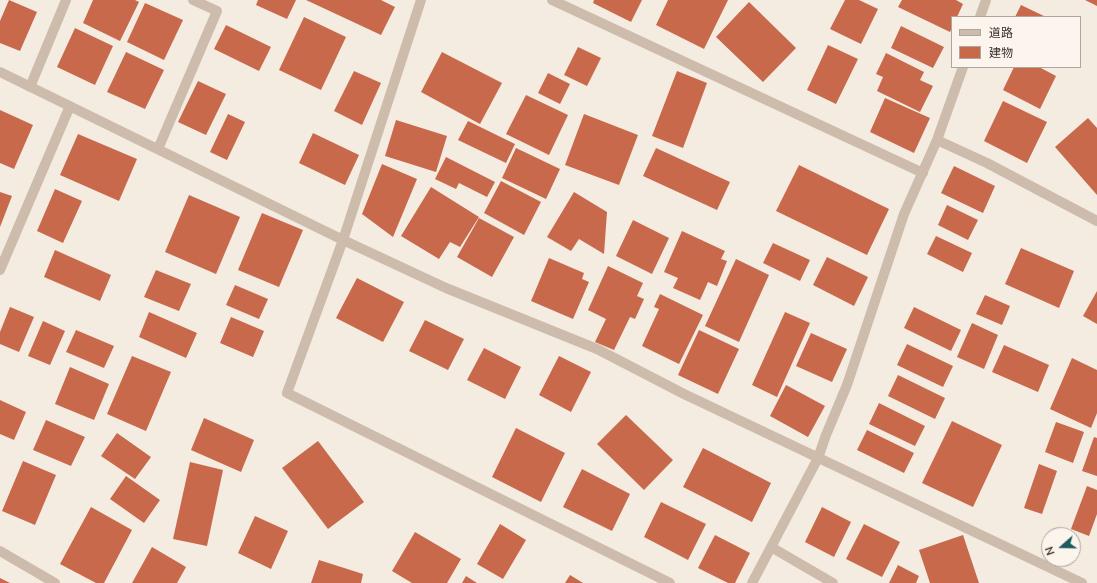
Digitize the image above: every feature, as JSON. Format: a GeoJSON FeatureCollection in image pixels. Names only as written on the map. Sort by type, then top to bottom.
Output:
{"type":"FeatureCollection","features":[{"type":"Feature","properties":{"kind":"street"},"geometry":{"type":"LineString","coordinates":[[30,87],[66,0]]}},
{"type":"Feature","properties":{"kind":"street"},"geometry":{"type":"LineString","coordinates":[[158,149],[217,11],[193,0]]}},
{"type":"Feature","properties":{"kind":"street"},"geometry":{"type":"LineString","coordinates":[[421,0],[343,240],[287,393],[670,583]]}},
{"type":"Feature","properties":{"kind":"street"},"geometry":{"type":"LineString","coordinates":[[552,0],[569,3],[923,173]]}},
{"type":"Feature","properties":{"kind":"street"},"geometry":{"type":"LineString","coordinates":[[980,16],[986,0]]}},
{"type":"Feature","properties":{"kind":"street"},"geometry":{"type":"LineString","coordinates":[[752,583],[818,458],[847,385],[904,214],[937,140],[963,68]]}},
{"type":"Feature","properties":{"kind":"street"},"geometry":{"type":"LineString","coordinates":[[0,72],[343,240],[446,288],[597,349],[684,394],[1082,583]]}},
{"type":"Feature","properties":{"kind":"street"},"geometry":{"type":"LineString","coordinates":[[0,270],[70,106]]}},
{"type":"Feature","properties":{"kind":"street"},"geometry":{"type":"LineString","coordinates":[[937,140],[987,163],[1097,221]]}},
{"type":"Feature","properties":{"kind":"street"},"geometry":{"type":"LineString","coordinates":[[771,547],[833,583]]}},
{"type":"Feature","properties":{"kind":"street"},"geometry":{"type":"LineString","coordinates":[[0,551],[55,583]]}},
{"type":"Feature","properties":{"kind":"building"},"geometry":{"type":"Polygon","coordinates":[[[9,0],[37,12],[20,51],[0,43],[0,21],[9,0]]]}},
{"type":"Feature","properties":{"kind":"building"},"geometry":{"type":"Polygon","coordinates":[[[93,0],[135,0],[139,2],[120,41],[83,23],[93,0]]]}},
{"type":"Feature","properties":{"kind":"building"},"geometry":{"type":"Polygon","coordinates":[[[258,0],[296,0],[287,19],[256,5],[258,0]]]}},
{"type":"Feature","properties":{"kind":"building"},"geometry":{"type":"Polygon","coordinates":[[[306,0],[381,0],[395,7],[381,35],[306,0]]]}},
{"type":"Feature","properties":{"kind":"building"},"geometry":{"type":"Polygon","coordinates":[[[594,0],[642,0],[631,22],[593,3],[594,0]]]}},
{"type":"Feature","properties":{"kind":"building"},"geometry":{"type":"Polygon","coordinates":[[[668,0],[728,0],[704,49],[656,25],[668,0]]]}},
{"type":"Feature","properties":{"kind":"building"},"geometry":{"type":"Polygon","coordinates":[[[845,0],[859,0],[878,9],[861,44],[830,29],[845,0]]]}},
{"type":"Feature","properties":{"kind":"building"},"geometry":{"type":"Polygon","coordinates":[[[902,0],[956,0],[963,4],[957,16],[951,16],[950,32],[898,7],[902,0]]]}},
{"type":"Feature","properties":{"kind":"building"},"geometry":{"type":"Polygon","coordinates":[[[1085,0],[1097,0],[1097,6],[1085,0]]]}},
{"type":"Feature","properties":{"kind":"building"},"geometry":{"type":"Polygon","coordinates":[[[749,2],[796,48],[763,82],[716,37],[749,2]]]}},
{"type":"Feature","properties":{"kind":"building"},"geometry":{"type":"Polygon","coordinates":[[[145,3],[183,20],[164,60],[127,42],[145,3]]]}},
{"type":"Feature","properties":{"kind":"building"},"geometry":{"type":"Polygon","coordinates":[[[1021,5],[1044,16],[1016,16],[1021,5]]]}},
{"type":"Feature","properties":{"kind":"building"},"geometry":{"type":"Polygon","coordinates":[[[304,17],[346,37],[321,90],[279,70],[304,17]]]}},
{"type":"Feature","properties":{"kind":"building"},"geometry":{"type":"Polygon","coordinates":[[[226,25],[271,47],[259,71],[214,49],[226,25]]]}},
{"type":"Feature","properties":{"kind":"building"},"geometry":{"type":"Polygon","coordinates":[[[901,26],[944,47],[933,68],[891,48],[901,26]]]}},
{"type":"Feature","properties":{"kind":"building"},"geometry":{"type":"Polygon","coordinates":[[[75,28],[113,46],[95,85],[57,67],[75,28]]]}},
{"type":"Feature","properties":{"kind":"building"},"geometry":{"type":"Polygon","coordinates":[[[828,45],[858,59],[836,104],[807,90],[828,45]]]}},
{"type":"Feature","properties":{"kind":"building"},"geometry":{"type":"Polygon","coordinates":[[[578,47],[601,58],[587,86],[564,75],[578,47]]]}},
{"type":"Feature","properties":{"kind":"building"},"geometry":{"type":"Polygon","coordinates":[[[126,52],[164,70],[145,109],[107,92],[126,52]]]}},
{"type":"Feature","properties":{"kind":"building"},"geometry":{"type":"Polygon","coordinates":[[[442,52],[502,83],[480,124],[421,92],[442,52]]]}},
{"type":"Feature","properties":{"kind":"building"},"geometry":{"type":"Polygon","coordinates":[[[886,53],[924,72],[920,80],[933,86],[920,112],[877,91],[883,77],[876,74],[886,53]]]}},
{"type":"Feature","properties":{"kind":"building"},"geometry":{"type":"Polygon","coordinates":[[[1014,68],[1041,68],[1056,76],[1040,109],[1003,90],[1014,68]]]}},
{"type":"Feature","properties":{"kind":"building"},"geometry":{"type":"Polygon","coordinates":[[[354,71],[381,83],[362,125],[334,111],[354,71]]]}},
{"type":"Feature","properties":{"kind":"building"},"geometry":{"type":"Polygon","coordinates":[[[677,71],[707,83],[683,148],[652,136],[677,71]]]}},
{"type":"Feature","properties":{"kind":"building"},"geometry":{"type":"Polygon","coordinates":[[[548,73],[570,84],[560,104],[538,93],[548,73]]]}},
{"type":"Feature","properties":{"kind":"building"},"geometry":{"type":"Polygon","coordinates":[[[198,81],[226,94],[206,135],[178,122],[198,81]]]}},
{"type":"Feature","properties":{"kind":"building"},"geometry":{"type":"Polygon","coordinates":[[[526,95],[568,115],[549,155],[506,134],[526,95]]]}},
{"type":"Feature","properties":{"kind":"building"},"geometry":{"type":"Polygon","coordinates":[[[885,98],[930,118],[914,153],[870,132],[885,98]]]}},
{"type":"Feature","properties":{"kind":"building"},"geometry":{"type":"Polygon","coordinates":[[[1003,101],[1047,122],[1027,163],[984,141],[1003,101]]]}},
{"type":"Feature","properties":{"kind":"building"},"geometry":{"type":"Polygon","coordinates":[[[0,110],[33,125],[14,169],[0,163],[0,110]]]}},
{"type":"Feature","properties":{"kind":"building"},"geometry":{"type":"Polygon","coordinates":[[[228,114],[245,122],[227,160],[210,152],[228,114]]]}},
{"type":"Feature","properties":{"kind":"building"},"geometry":{"type":"Polygon","coordinates":[[[584,114],[638,135],[619,185],[565,165],[584,114]]]}},
{"type":"Feature","properties":{"kind":"building"},"geometry":{"type":"Polygon","coordinates":[[[1088,118],[1097,128],[1097,195],[1055,147],[1088,118]]]}},
{"type":"Feature","properties":{"kind":"building"},"geometry":{"type":"Polygon","coordinates":[[[396,120],[447,136],[436,172],[385,156],[396,120]]]}},
{"type":"Feature","properties":{"kind":"building"},"geometry":{"type":"Polygon","coordinates":[[[468,121],[515,144],[506,163],[458,140],[468,121]]]}},
{"type":"Feature","properties":{"kind":"building"},"geometry":{"type":"Polygon","coordinates":[[[313,133],[359,155],[345,185],[299,163],[313,133]]]}},
{"type":"Feature","properties":{"kind":"building"},"geometry":{"type":"Polygon","coordinates":[[[78,134],[137,159],[119,201],[60,175],[78,134]]]}},
{"type":"Feature","properties":{"kind":"building"},"geometry":{"type":"Polygon","coordinates":[[[516,148],[560,169],[546,199],[502,178],[516,148]]]}},
{"type":"Feature","properties":{"kind":"building"},"geometry":{"type":"Polygon","coordinates":[[[656,148],[730,182],[717,210],[643,176],[656,148]]]}},
{"type":"Feature","properties":{"kind":"building"},"geometry":{"type":"Polygon","coordinates":[[[446,157],[495,182],[487,197],[459,183],[456,189],[435,179],[446,157]]]}},
{"type":"Feature","properties":{"kind":"building"},"geometry":{"type":"Polygon","coordinates":[[[382,164],[417,179],[393,237],[362,214],[382,164]]]}},
{"type":"Feature","properties":{"kind":"building"},"geometry":{"type":"Polygon","coordinates":[[[799,165],[889,209],[867,255],[776,211],[799,165]]]}},
{"type":"Feature","properties":{"kind":"building"},"geometry":{"type":"Polygon","coordinates":[[[954,166],[995,186],[983,213],[941,193],[954,166]]]}},
{"type":"Feature","properties":{"kind":"building"},"geometry":{"type":"Polygon","coordinates":[[[501,181],[541,202],[524,235],[484,213],[501,181]]]}},
{"type":"Feature","properties":{"kind":"building"},"geometry":{"type":"Polygon","coordinates":[[[431,187],[479,217],[460,247],[450,242],[439,259],[401,236],[431,187]]]}},
{"type":"Feature","properties":{"kind":"building"},"geometry":{"type":"Polygon","coordinates":[[[55,189],[82,201],[63,243],[37,231],[55,189]]]}},
{"type":"Feature","properties":{"kind":"building"},"geometry":{"type":"Polygon","coordinates":[[[0,192],[12,196],[0,227],[0,192]]]}},
{"type":"Feature","properties":{"kind":"building"},"geometry":{"type":"Polygon","coordinates":[[[574,192],[607,212],[604,254],[579,239],[571,251],[547,237],[574,192]]]}},
{"type":"Feature","properties":{"kind":"building"},"geometry":{"type":"Polygon","coordinates":[[[189,195],[240,217],[216,274],[165,252],[189,195]]]}},
{"type":"Feature","properties":{"kind":"building"},"geometry":{"type":"Polygon","coordinates":[[[947,205],[978,220],[968,240],[938,225],[947,205]]]}},
{"type":"Feature","properties":{"kind":"building"},"geometry":{"type":"Polygon","coordinates":[[[262,213],[303,230],[279,287],[238,270],[262,213]]]}},
{"type":"Feature","properties":{"kind":"building"},"geometry":{"type":"Polygon","coordinates":[[[479,218],[514,237],[492,277],[457,257],[479,218]]]}},
{"type":"Feature","properties":{"kind":"building"},"geometry":{"type":"Polygon","coordinates":[[[633,220],[669,238],[652,274],[616,256],[633,220]]]}},
{"type":"Feature","properties":{"kind":"building"},"geometry":{"type":"Polygon","coordinates":[[[682,231],[725,251],[721,259],[727,261],[717,286],[708,282],[700,300],[673,288],[678,278],[664,272],[682,231]]]}},
{"type":"Feature","properties":{"kind":"building"},"geometry":{"type":"Polygon","coordinates":[[[936,236],[972,253],[963,272],[927,254],[936,236]]]}},
{"type":"Feature","properties":{"kind":"building"},"geometry":{"type":"Polygon","coordinates":[[[773,243],[810,260],[800,281],[763,263],[773,243]]]}},
{"type":"Feature","properties":{"kind":"building"},"geometry":{"type":"Polygon","coordinates":[[[1021,248],[1074,271],[1059,308],[1005,284],[1021,248]]]}},
{"type":"Feature","properties":{"kind":"building"},"geometry":{"type":"Polygon","coordinates":[[[55,250],[111,275],[100,301],[44,277],[55,250]]]}},
{"type":"Feature","properties":{"kind":"building"},"geometry":{"type":"Polygon","coordinates":[[[827,257],[868,277],[854,306],[813,285],[827,257]]]}},
{"type":"Feature","properties":{"kind":"building"},"geometry":{"type":"Polygon","coordinates":[[[549,258],[584,273],[582,279],[589,282],[573,319],[531,301],[549,258]]]}},
{"type":"Feature","properties":{"kind":"building"},"geometry":{"type":"Polygon","coordinates":[[[736,259],[769,275],[739,342],[705,326],[736,259]]]}},
{"type":"Feature","properties":{"kind":"building"},"geometry":{"type":"Polygon","coordinates":[[[608,266],[643,283],[637,296],[644,299],[635,319],[630,317],[614,350],[595,342],[606,319],[588,310],[608,266]]]}},
{"type":"Feature","properties":{"kind":"building"},"geometry":{"type":"Polygon","coordinates":[[[156,270],[191,284],[179,311],[144,297],[156,270]]]}},
{"type":"Feature","properties":{"kind":"building"},"geometry":{"type":"Polygon","coordinates":[[[357,278],[404,302],[383,342],[336,318],[357,278]]]}},
{"type":"Feature","properties":{"kind":"building"},"geometry":{"type":"Polygon","coordinates":[[[235,285],[268,299],[259,319],[226,305],[235,285]]]}},
{"type":"Feature","properties":{"kind":"building"},"geometry":{"type":"Polygon","coordinates":[[[1097,291],[1097,324],[1083,316],[1097,291]]]}},
{"type":"Feature","properties":{"kind":"building"},"geometry":{"type":"Polygon","coordinates":[[[660,294],[703,315],[679,364],[642,346],[659,309],[654,307],[660,294]]]}},
{"type":"Feature","properties":{"kind":"building"},"geometry":{"type":"Polygon","coordinates":[[[985,295],[1010,306],[1002,325],[976,314],[985,295]]]}},
{"type":"Feature","properties":{"kind":"building"},"geometry":{"type":"Polygon","coordinates":[[[10,307],[34,317],[19,352],[0,344],[0,332],[10,307]]]}},
{"type":"Feature","properties":{"kind":"building"},"geometry":{"type":"Polygon","coordinates":[[[914,307],[961,330],[951,351],[904,328],[914,307]]]}},
{"type":"Feature","properties":{"kind":"building"},"geometry":{"type":"Polygon","coordinates":[[[149,312],[197,333],[186,358],[139,337],[149,312]]]}},
{"type":"Feature","properties":{"kind":"building"},"geometry":{"type":"Polygon","coordinates":[[[785,312],[810,323],[777,397],[752,385],[785,312]]]}},
{"type":"Feature","properties":{"kind":"building"},"geometry":{"type":"Polygon","coordinates":[[[231,317],[264,331],[253,357],[220,343],[231,317]]]}},
{"type":"Feature","properties":{"kind":"building"},"geometry":{"type":"Polygon","coordinates":[[[425,320],[464,339],[448,370],[409,351],[425,320]]]}},
{"type":"Feature","properties":{"kind":"building"},"geometry":{"type":"Polygon","coordinates":[[[43,321],[65,331],[50,365],[28,356],[43,321]]]}},
{"type":"Feature","properties":{"kind":"building"},"geometry":{"type":"Polygon","coordinates":[[[972,323],[998,335],[984,369],[957,357],[972,323]]]}},
{"type":"Feature","properties":{"kind":"building"},"geometry":{"type":"Polygon","coordinates":[[[76,330],[114,346],[104,368],[66,352],[76,330]]]}},
{"type":"Feature","properties":{"kind":"building"},"geometry":{"type":"Polygon","coordinates":[[[699,330],[739,349],[718,394],[678,375],[699,330]]]}},
{"type":"Feature","properties":{"kind":"building"},"geometry":{"type":"Polygon","coordinates":[[[811,333],[847,349],[832,382],[796,366],[811,333]]]}},
{"type":"Feature","properties":{"kind":"building"},"geometry":{"type":"Polygon","coordinates":[[[907,344],[953,366],[943,387],[897,365],[907,344]]]}},
{"type":"Feature","properties":{"kind":"building"},"geometry":{"type":"Polygon","coordinates":[[[1004,345],[1049,365],[1038,392],[992,372],[1004,345]]]}},
{"type":"Feature","properties":{"kind":"building"},"geometry":{"type":"Polygon","coordinates":[[[484,348],[521,367],[505,399],[467,380],[484,348]]]}},
{"type":"Feature","properties":{"kind":"building"},"geometry":{"type":"Polygon","coordinates":[[[132,356],[171,372],[146,431],[107,414],[132,356]]]}},
{"type":"Feature","properties":{"kind":"building"},"geometry":{"type":"Polygon","coordinates":[[[559,356],[591,372],[571,412],[539,395],[559,356]]]}},
{"type":"Feature","properties":{"kind":"building"},"geometry":{"type":"Polygon","coordinates":[[[1072,358],[1097,370],[1097,413],[1091,428],[1050,409],[1072,358]]]}},
{"type":"Feature","properties":{"kind":"building"},"geometry":{"type":"Polygon","coordinates":[[[70,367],[109,384],[94,420],[55,404],[70,367]]]}},
{"type":"Feature","properties":{"kind":"building"},"geometry":{"type":"Polygon","coordinates":[[[898,375],[945,398],[935,419],[888,396],[898,375]]]}},
{"type":"Feature","properties":{"kind":"building"},"geometry":{"type":"Polygon","coordinates":[[[786,385],[825,406],[808,437],[770,416],[786,385]]]}},
{"type":"Feature","properties":{"kind":"building"},"geometry":{"type":"Polygon","coordinates":[[[0,400],[26,412],[14,440],[0,434],[0,400]]]}},
{"type":"Feature","properties":{"kind":"building"},"geometry":{"type":"Polygon","coordinates":[[[879,403],[925,426],[915,446],[869,424],[879,403]]]}},
{"type":"Feature","properties":{"kind":"building"},"geometry":{"type":"Polygon","coordinates":[[[626,415],[673,460],[644,490],[597,444],[626,415]]]}},
{"type":"Feature","properties":{"kind":"building"},"geometry":{"type":"Polygon","coordinates":[[[204,418],[254,440],[241,472],[191,450],[204,418]]]}},
{"type":"Feature","properties":{"kind":"building"},"geometry":{"type":"Polygon","coordinates":[[[46,420],[85,437],[71,466],[33,450],[46,420]]]}},
{"type":"Feature","properties":{"kind":"building"},"geometry":{"type":"Polygon","coordinates":[[[952,421],[1002,445],[973,507],[922,483],[952,421]]]}},
{"type":"Feature","properties":{"kind":"building"},"geometry":{"type":"Polygon","coordinates":[[[1056,422],[1084,432],[1073,463],[1045,452],[1056,422]]]}},
{"type":"Feature","properties":{"kind":"building"},"geometry":{"type":"Polygon","coordinates":[[[516,428],[565,453],[541,502],[492,477],[516,428]]]}},
{"type":"Feature","properties":{"kind":"building"},"geometry":{"type":"Polygon","coordinates":[[[867,430],[914,453],[904,473],[857,450],[867,430]]]}},
{"type":"Feature","properties":{"kind":"building"},"geometry":{"type":"Polygon","coordinates":[[[117,433],[151,457],[135,479],[101,456],[117,433]]]}},
{"type":"Feature","properties":{"kind":"building"},"geometry":{"type":"Polygon","coordinates":[[[1094,437],[1097,438],[1097,476],[1082,471],[1094,437]]]}},
{"type":"Feature","properties":{"kind":"building"},"geometry":{"type":"Polygon","coordinates":[[[318,441],[364,502],[328,529],[282,468],[318,441]]]}},
{"type":"Feature","properties":{"kind":"building"},"geometry":{"type":"Polygon","coordinates":[[[703,448],[771,483],[752,522],[683,487],[703,448]]]}},
{"type":"Feature","properties":{"kind":"building"},"geometry":{"type":"Polygon","coordinates":[[[23,461],[56,475],[35,525],[2,511],[23,461]]]}},
{"type":"Feature","properties":{"kind":"building"},"geometry":{"type":"Polygon","coordinates":[[[190,462],[223,470],[207,546],[173,539],[190,462]]]}},
{"type":"Feature","properties":{"kind":"building"},"geometry":{"type":"Polygon","coordinates":[[[1039,464],[1057,471],[1042,514],[1024,508],[1039,464]]]}},
{"type":"Feature","properties":{"kind":"building"},"geometry":{"type":"Polygon","coordinates":[[[582,469],[630,494],[612,531],[563,507],[582,469]]]}},
{"type":"Feature","properties":{"kind":"building"},"geometry":{"type":"Polygon","coordinates":[[[126,476],[160,500],[144,523],[110,499],[126,476]]]}},
{"type":"Feature","properties":{"kind":"building"},"geometry":{"type":"Polygon","coordinates":[[[1087,486],[1097,490],[1097,514],[1089,536],[1081,533],[1081,527],[1072,527],[1087,486]]]}},
{"type":"Feature","properties":{"kind":"building"},"geometry":{"type":"Polygon","coordinates":[[[661,502],[706,524],[688,560],[644,537],[661,502]]]}},
{"type":"Feature","properties":{"kind":"building"},"geometry":{"type":"Polygon","coordinates":[[[91,507],[132,530],[104,583],[96,583],[60,564],[91,507]]]}},
{"type":"Feature","properties":{"kind":"building"},"geometry":{"type":"Polygon","coordinates":[[[822,507],[851,522],[834,557],[805,542],[822,507]]]}},
{"type":"Feature","properties":{"kind":"building"},"geometry":{"type":"Polygon","coordinates":[[[255,516],[288,531],[271,569],[238,553],[255,516]]]}},
{"type":"Feature","properties":{"kind":"building"},"geometry":{"type":"Polygon","coordinates":[[[500,524],[526,540],[503,579],[477,564],[500,524]]]}},
{"type":"Feature","properties":{"kind":"building"},"geometry":{"type":"Polygon","coordinates":[[[864,524],[900,542],[882,577],[846,559],[864,524]]]}},
{"type":"Feature","properties":{"kind":"building"},"geometry":{"type":"Polygon","coordinates":[[[415,532],[461,559],[447,583],[412,583],[392,571],[415,532]]]}},
{"type":"Feature","properties":{"kind":"building"},"geometry":{"type":"Polygon","coordinates":[[[715,535],[750,553],[735,583],[728,583],[698,568],[715,535]]]}},
{"type":"Feature","properties":{"kind":"building"},"geometry":{"type":"Polygon","coordinates":[[[963,535],[979,583],[930,583],[919,550],[963,535]]]}},
{"type":"Feature","properties":{"kind":"building"},"geometry":{"type":"Polygon","coordinates":[[[152,547],[186,567],[177,583],[132,583],[152,547]]]}},
{"type":"Feature","properties":{"kind":"building"},"geometry":{"type":"Polygon","coordinates":[[[319,560],[363,574],[361,583],[311,583],[319,560]]]}},
{"type":"Feature","properties":{"kind":"building"},"geometry":{"type":"Polygon","coordinates":[[[898,565],[919,576],[916,583],[889,583],[898,565]]]}},
{"type":"Feature","properties":{"kind":"building"},"geometry":{"type":"Polygon","coordinates":[[[570,575],[583,583],[565,583],[570,575]]]}},
{"type":"Feature","properties":{"kind":"building"},"geometry":{"type":"Polygon","coordinates":[[[466,576],[477,583],[462,583],[466,576]]]}},
{"type":"Feature","properties":{"kind":"building"},"geometry":{"type":"Polygon","coordinates":[[[0,578],[10,583],[0,583],[0,578]]]}}]}
